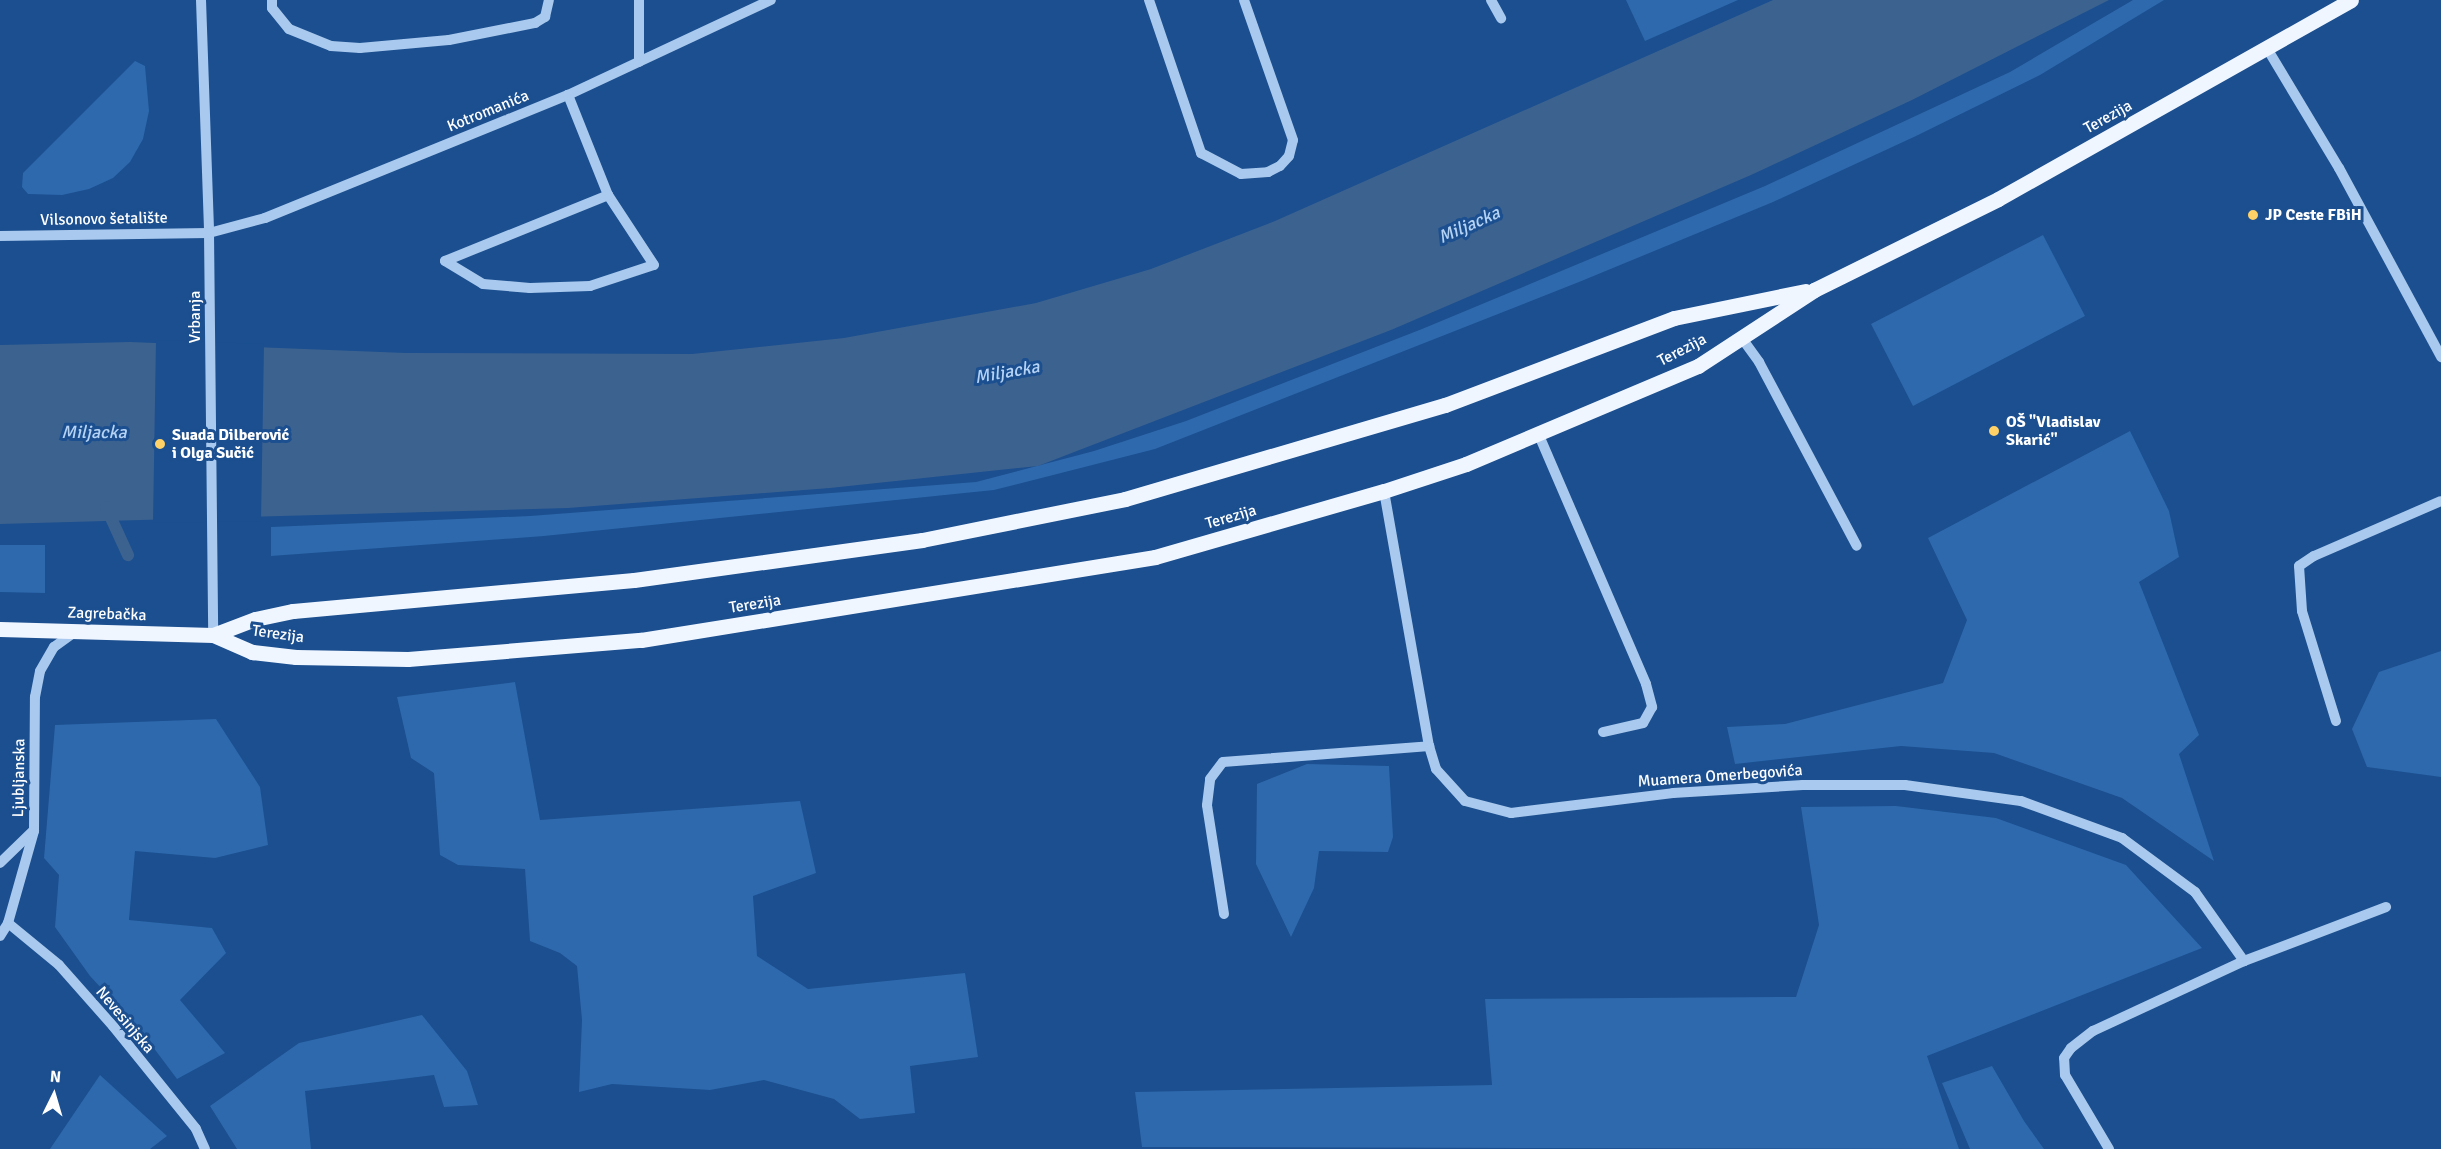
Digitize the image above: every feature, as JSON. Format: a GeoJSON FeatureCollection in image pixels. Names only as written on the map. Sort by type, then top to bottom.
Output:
{"type":"FeatureCollection","features":[{"type":"Feature","properties":{"kind":"main road","name":"Terezija"},"geometry":{"type":"LineString","coordinates":[[213,634],[252,652],[296,657],[408,659],[641,640],[1155,557],[1384,491],[1466,464],[1698,366],[1814,290],[1998,199],[2268,50],[2351,0]]}},
{"type":"Feature","properties":{"kind":"main road","name":"Terezija"},"geometry":{"type":"LineString","coordinates":[[213,634],[255,619],[293,611],[634,580],[922,540],[1125,499],[1445,405],[1674,318],[1814,290]]}},
{"type":"Feature","properties":{"kind":"main road","name":"Zagrebačka"},"geometry":{"type":"LineString","coordinates":[[0,629],[213,634]]}},
{"type":"Feature","properties":{"kind":"street","name":"Vrbanja"},"geometry":{"type":"LineString","coordinates":[[201,0],[209,233],[213,634]]}},
{"type":"Feature","properties":{"kind":"street"},"geometry":{"type":"LineString","coordinates":[[272,0],[272,8],[290,29],[331,46],[360,48],[449,40],[535,23],[545,17],[549,0]]}},
{"type":"Feature","properties":{"kind":"street"},"geometry":{"type":"LineString","coordinates":[[639,0],[639,62]]}},
{"type":"Feature","properties":{"kind":"street","name":"Kotromanića"},"geometry":{"type":"LineString","coordinates":[[209,233],[265,218],[568,95],[771,0]]}},
{"type":"Feature","properties":{"kind":"street"},"geometry":{"type":"LineString","coordinates":[[1149,0],[1201,153],[1241,174],[1268,172],[1280,166],[1289,156],[1293,140],[1244,0]]}},
{"type":"Feature","properties":{"kind":"street"},"geometry":{"type":"LineString","coordinates":[[1491,0],[1501,18]]}},
{"type":"Feature","properties":{"kind":"street"},"geometry":{"type":"LineString","coordinates":[[2268,50],[2339,168],[2441,357]]}},
{"type":"Feature","properties":{"kind":"street"},"geometry":{"type":"LineString","coordinates":[[568,95],[608,195],[654,265],[590,286],[530,288],[483,284],[445,261],[608,195]]}},
{"type":"Feature","properties":{"kind":"street","name":"Vilsonovo šetalište"},"geometry":{"type":"LineString","coordinates":[[0,236],[209,233]]}},
{"type":"Feature","properties":{"kind":"street"},"geometry":{"type":"LineString","coordinates":[[1742,337],[1760,362],[1857,546]]}},
{"type":"Feature","properties":{"kind":"street"},"geometry":{"type":"LineString","coordinates":[[1538,434],[1646,684],[1652,707],[1643,723],[1603,732]]}},
{"type":"Feature","properties":{"kind":"street","name":"Muamera Omerbegovića"},"geometry":{"type":"LineString","coordinates":[[1384,491],[1429,746],[1436,769],[1465,801],[1511,813],[1672,793],[1803,785],[1905,784],[2021,801],[2122,838],[2195,892],[2244,961]]}},
{"type":"Feature","properties":{"kind":"street"},"geometry":{"type":"LineString","coordinates":[[2336,721],[2302,611],[2299,566],[2313,556],[2441,501]]}},
{"type":"Feature","properties":{"kind":"street","name":"Ljubljanska"},"geometry":{"type":"LineString","coordinates":[[0,936],[8,923],[33,831],[35,697],[40,671],[54,647],[77,631]]}},
{"type":"Feature","properties":{"kind":"street"},"geometry":{"type":"LineString","coordinates":[[1224,914],[1207,805],[1210,780],[1223,762],[1429,746]]}},
{"type":"Feature","properties":{"kind":"street"},"geometry":{"type":"LineString","coordinates":[[0,863],[33,831]]}},
{"type":"Feature","properties":{"kind":"street"},"geometry":{"type":"LineString","coordinates":[[2109,1149],[2065,1075],[2064,1058],[2071,1048],[2093,1031],[2244,961],[2386,907]]}},
{"type":"Feature","properties":{"kind":"street","name":"Nevesinjska"},"geometry":{"type":"LineString","coordinates":[[8,923],[59,965],[113,1026],[196,1129],[205,1149]]}},
{"type":"Feature","properties":{"kind":"shaded area"},"geometry":{"type":"Polygon","coordinates":[[[1626,0],[1738,0],[1645,41],[1626,0]]]}},
{"type":"Feature","properties":{"kind":"shaded area"},"geometry":{"type":"Polygon","coordinates":[[[2133,0],[2164,0],[2040,75],[1916,136],[1773,202],[1579,282],[1155,449],[994,490],[544,536],[271,556],[271,527],[530,516],[976,482],[1094,451],[1186,421],[1422,329],[1765,186],[2010,72],[2133,0]]]}},
{"type":"Feature","properties":{"kind":"shaded area"},"geometry":{"type":"Polygon","coordinates":[[[135,61],[145,66],[149,111],[143,139],[130,162],[113,178],[89,189],[62,195],[28,194],[22,187],[23,173],[135,61]]]}},
{"type":"Feature","properties":{"kind":"shaded area"},"geometry":{"type":"Polygon","coordinates":[[[2043,235],[2085,316],[1913,406],[1871,324],[2043,235]]]}},
{"type":"Feature","properties":{"kind":"shaded area"},"geometry":{"type":"Polygon","coordinates":[[[2130,431],[2169,511],[2179,557],[2139,582],[2199,735],[2179,754],[2214,861],[2122,798],[1994,753],[1901,746],[1735,764],[1727,727],[1785,724],[1943,683],[1967,620],[1928,538],[2130,431]]]}},
{"type":"Feature","properties":{"kind":"shaded area"},"geometry":{"type":"Polygon","coordinates":[[[0,545],[45,545],[45,593],[0,592],[0,545]]]}},
{"type":"Feature","properties":{"kind":"shaded area"},"geometry":{"type":"Polygon","coordinates":[[[2441,651],[2441,777],[2367,767],[2352,729],[2379,672],[2441,651]]]}},
{"type":"Feature","properties":{"kind":"shaded area"},"geometry":{"type":"Polygon","coordinates":[[[515,682],[540,820],[800,801],[816,873],[753,896],[757,956],[808,989],[965,973],[978,1057],[910,1066],[915,1113],[860,1119],[834,1099],[764,1080],[710,1090],[612,1084],[579,1092],[582,1020],[577,966],[560,953],[530,941],[525,869],[458,865],[440,855],[434,773],[411,758],[397,697],[515,682]]]}},
{"type":"Feature","properties":{"kind":"shaded area"},"geometry":{"type":"Polygon","coordinates":[[[216,719],[260,787],[268,845],[215,858],[135,851],[129,920],[212,928],[226,953],[180,1000],[225,1053],[177,1079],[141,1031],[90,976],[55,927],[59,875],[44,858],[55,725],[216,719]]]}},
{"type":"Feature","properties":{"kind":"shaded area"},"geometry":{"type":"Polygon","coordinates":[[[1307,764],[1389,766],[1393,837],[1388,852],[1319,851],[1314,888],[1291,937],[1256,864],[1257,784],[1307,764]]]}},
{"type":"Feature","properties":{"kind":"shaded area"},"geometry":{"type":"Polygon","coordinates":[[[1896,806],[1996,818],[2126,865],[2202,948],[1927,1056],[1959,1149],[1142,1147],[1135,1092],[1492,1085],[1485,999],[1796,997],[1819,925],[1801,807],[1896,806]]]}},
{"type":"Feature","properties":{"kind":"shaded area"},"geometry":{"type":"Polygon","coordinates":[[[422,1015],[467,1071],[478,1105],[444,1107],[434,1075],[305,1091],[311,1149],[237,1149],[210,1106],[299,1043],[422,1015]]]}},
{"type":"Feature","properties":{"kind":"shaded area"},"geometry":{"type":"Polygon","coordinates":[[[1992,1066],[2024,1121],[2044,1149],[1970,1149],[1942,1083],[1992,1066]]]}},
{"type":"Feature","properties":{"kind":"shaded area"},"geometry":{"type":"Polygon","coordinates":[[[100,1075],[167,1136],[150,1149],[50,1149],[100,1075]]]}},
{"type":"Feature","properties":{"kind":"water","name":"Miljacka"},"geometry":{"type":"Polygon","coordinates":[[[1773,0],[2109,0],[1912,100],[1751,175],[1391,330],[1038,466],[830,488],[568,508],[0,524],[0,345],[130,342],[406,353],[692,354],[844,338],[1036,303],[1151,269],[1275,221],[1773,0]]]}},
{"type":"Feature","properties":{"kind":"pier"},"geometry":{"type":"Polygon","coordinates":[[[156,340],[264,344],[261,521],[153,523],[156,340]]]}},
{"type":"Feature","properties":{"kind":"waterway"},"geometry":{"type":"LineString","coordinates":[[106,507],[128,555]]}},
{"type":"Feature","properties":{"kind":"place","name":"JP Ceste FBiH"},"geometry":{"type":"Point","coordinates":[2253,215]}},
{"type":"Feature","properties":{"kind":"place","name":"OŠ \"Vladislav Skarić\""},"geometry":{"type":"Point","coordinates":[1994,431]}},
{"type":"Feature","properties":{"kind":"place","name":"Suada Dilberović i Olga Sučić"},"geometry":{"type":"Point","coordinates":[160,444]}}]}
